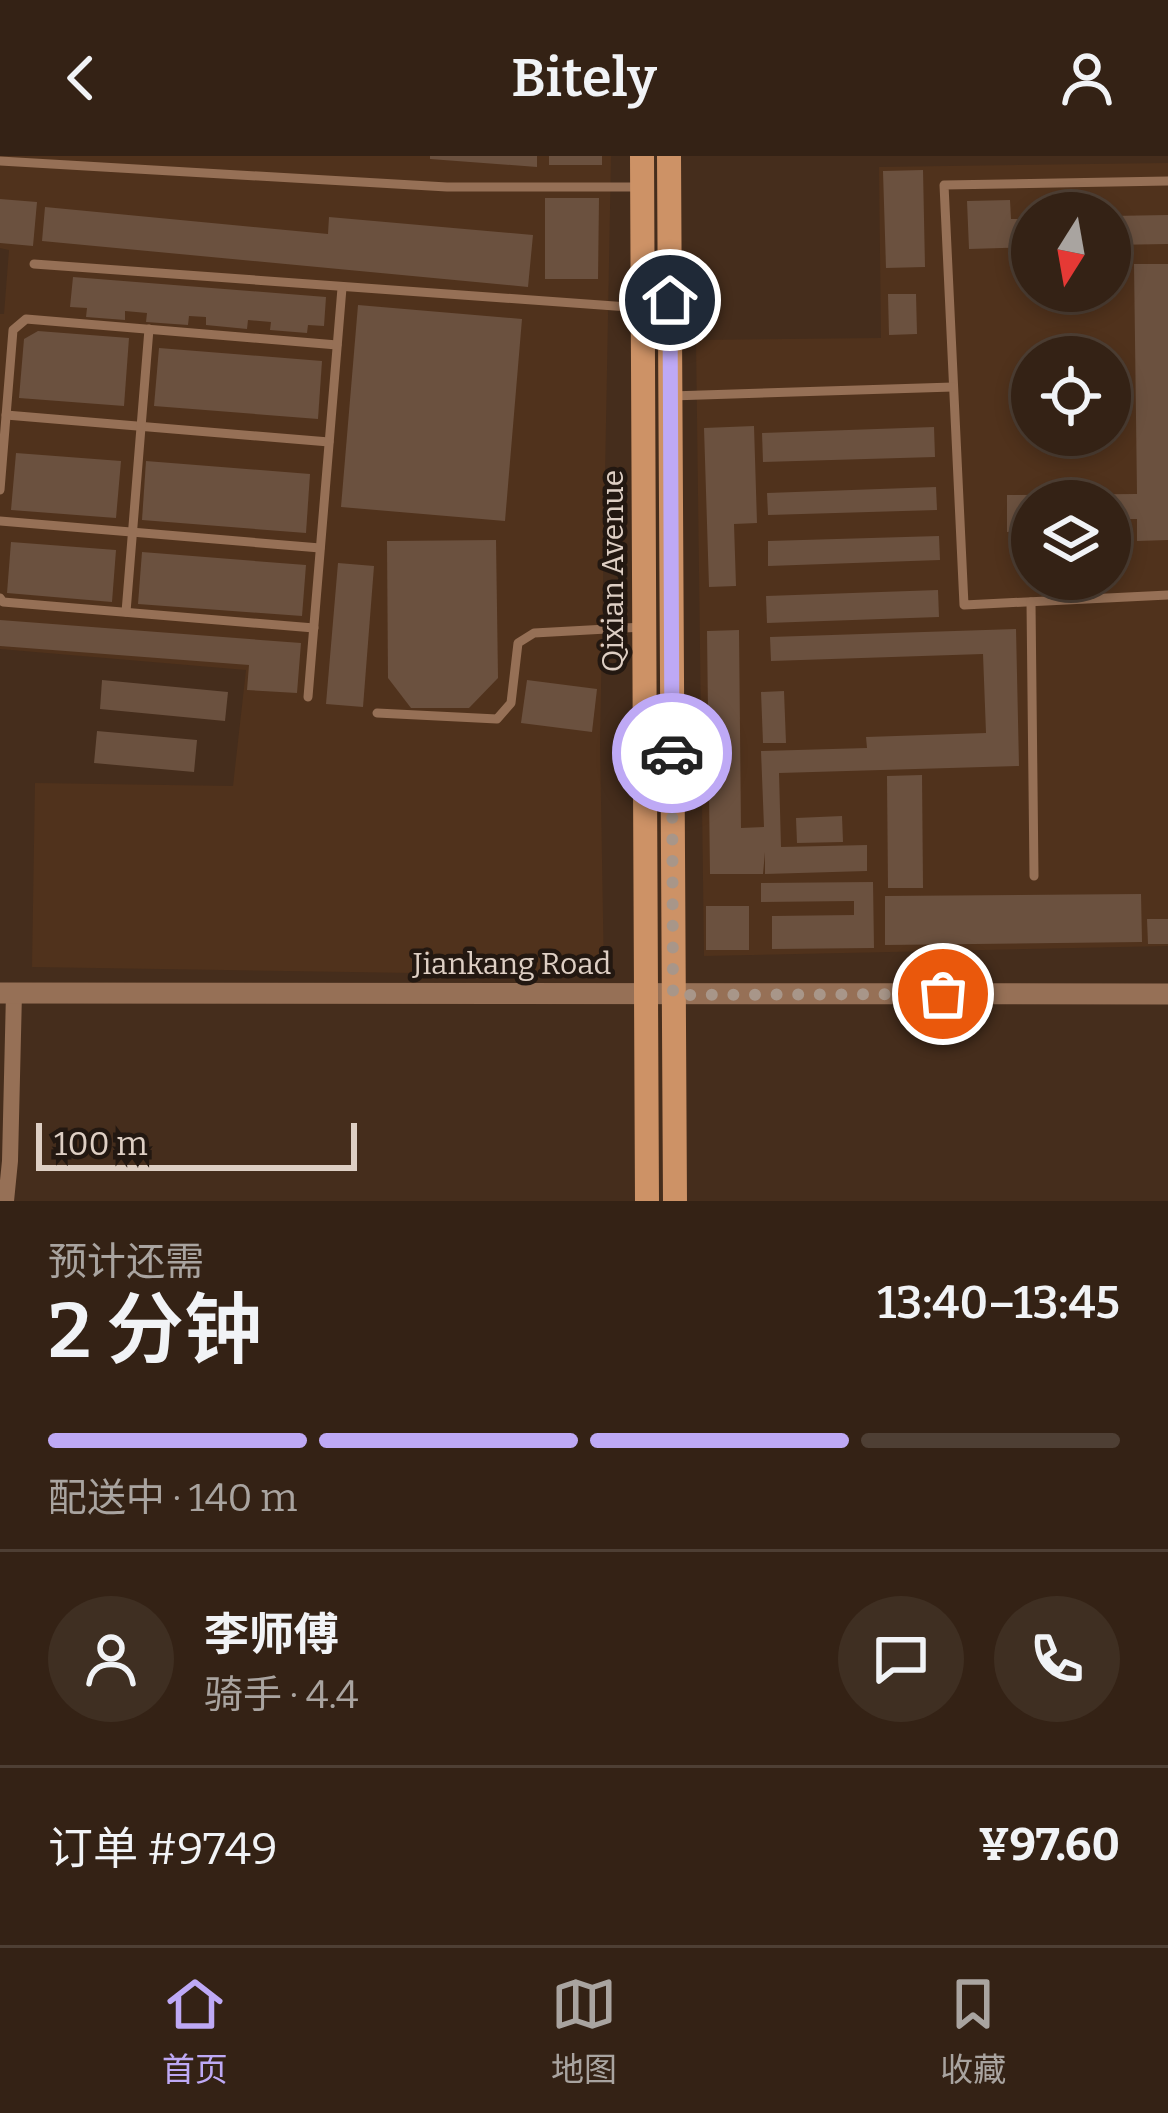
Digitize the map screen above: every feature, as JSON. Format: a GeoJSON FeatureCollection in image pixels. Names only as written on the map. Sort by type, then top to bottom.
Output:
{"type":"FeatureCollection","features":[{"type":"Feature","properties":{"kind":"main road","name":"Qixian Avenue"},"geometry":{"type":"LineString","coordinates":[[642,156],[647,1201]]}},
{"type":"Feature","properties":{"kind":"main road","name":"Qixian Avenue"},"geometry":{"type":"LineString","coordinates":[[669,156],[674,1201]]}},
{"type":"Feature","properties":{"kind":"street","name":"Jiankang Road"},"geometry":{"type":"LineString","coordinates":[[7,993],[1168,994]]}},
{"type":"Feature","properties":{"kind":"street"},"geometry":{"type":"LineString","coordinates":[[4,1194],[10,1161],[7,993]]}},
{"type":"Feature","properties":{"kind":"lane"},"geometry":{"type":"LineString","coordinates":[[0,161],[64,160],[447,187],[642,187]]}},
{"type":"Feature","properties":{"kind":"lane"},"geometry":{"type":"LineString","coordinates":[[1168,181],[944,185],[964,605],[1168,595]]}},
{"type":"Feature","properties":{"kind":"lane"},"geometry":{"type":"LineString","coordinates":[[34,264],[642,308]]}},
{"type":"Feature","properties":{"kind":"lane"},"geometry":{"type":"LineString","coordinates":[[308,697],[342,288]]}},
{"type":"Feature","properties":{"kind":"lane"},"geometry":{"type":"LineString","coordinates":[[0,490],[13,330],[26,319],[337,345]]}},
{"type":"Feature","properties":{"kind":"lane"},"geometry":{"type":"LineString","coordinates":[[126,612],[149,329]]}},
{"type":"Feature","properties":{"kind":"lane"},"geometry":{"type":"LineString","coordinates":[[670,396],[953,387]]}},
{"type":"Feature","properties":{"kind":"lane"},"geometry":{"type":"LineString","coordinates":[[6,415],[329,442]]}},
{"type":"Feature","properties":{"kind":"lane"},"geometry":{"type":"LineString","coordinates":[[0,521],[320,548]]}},
{"type":"Feature","properties":{"kind":"lane"},"geometry":{"type":"LineString","coordinates":[[0,598],[3,602],[314,628]]}},
{"type":"Feature","properties":{"kind":"lane"},"geometry":{"type":"LineString","coordinates":[[1031,602],[1034,876]]}},
{"type":"Feature","properties":{"kind":"lane"},"geometry":{"type":"LineString","coordinates":[[377,713],[497,719],[511,703],[518,643],[534,633],[644,627]]}},
{"type":"Feature","properties":{"kind":"shaded area"},"geometry":{"type":"Polygon","coordinates":[[[0,156],[611,156],[600,743],[604,976],[32,967],[35,783],[233,786],[246,670],[0,649],[0,314],[4,314],[9,250],[0,248],[0,156]]]}},
{"type":"Feature","properties":{"kind":"shaded area"},"geometry":{"type":"Polygon","coordinates":[[[1168,163],[1168,946],[704,956],[696,340],[881,338],[879,167],[1168,163]]]}},
{"type":"Feature","properties":{"kind":"building"},"geometry":{"type":"Polygon","coordinates":[[[537,156],[537,167],[430,159],[537,156]]]}},
{"type":"Feature","properties":{"kind":"building"},"geometry":{"type":"Polygon","coordinates":[[[549,156],[602,156],[602,165],[549,165],[549,156]]]}},
{"type":"Feature","properties":{"kind":"building"},"geometry":{"type":"Polygon","coordinates":[[[923,170],[925,267],[886,268],[883,171],[923,170]]]}},
{"type":"Feature","properties":{"kind":"building"},"geometry":{"type":"Polygon","coordinates":[[[545,198],[599,198],[598,279],[545,279],[545,198]]]}},
{"type":"Feature","properties":{"kind":"building"},"geometry":{"type":"Polygon","coordinates":[[[0,199],[37,202],[33,246],[0,243],[0,199]]]}},
{"type":"Feature","properties":{"kind":"building"},"geometry":{"type":"Polygon","coordinates":[[[1010,200],[1011,248],[969,249],[967,201],[1010,200]]]}},
{"type":"Feature","properties":{"kind":"building"},"geometry":{"type":"Polygon","coordinates":[[[45,207],[328,234],[329,217],[533,235],[528,287],[42,241],[45,207]]]}},
{"type":"Feature","properties":{"kind":"building"},"geometry":{"type":"Polygon","coordinates":[[[1168,215],[1168,244],[1131,245],[1131,216],[1168,215]]]}},
{"type":"Feature","properties":{"kind":"building"},"geometry":{"type":"Polygon","coordinates":[[[1134,264],[1168,264],[1168,540],[1137,541],[1131,494],[1137,494],[1134,264]]]}},
{"type":"Feature","properties":{"kind":"building"},"geometry":{"type":"Polygon","coordinates":[[[73,277],[326,297],[324,326],[308,325],[307,333],[270,330],[271,322],[248,320],[247,329],[206,325],[206,317],[189,316],[188,325],[146,322],[147,313],[125,311],[125,320],[86,317],[87,308],[70,307],[73,277]]]}},
{"type":"Feature","properties":{"kind":"building"},"geometry":{"type":"Polygon","coordinates":[[[888,294],[916,294],[917,334],[889,335],[888,294]]]}},
{"type":"Feature","properties":{"kind":"building"},"geometry":{"type":"Polygon","coordinates":[[[358,305],[522,319],[505,521],[341,507],[358,305]]]}},
{"type":"Feature","properties":{"kind":"building"},"geometry":{"type":"Polygon","coordinates":[[[38,331],[129,338],[124,406],[19,398],[24,339],[38,331]]]}},
{"type":"Feature","properties":{"kind":"building"},"geometry":{"type":"Polygon","coordinates":[[[159,348],[322,361],[318,419],[154,406],[159,348]]]}},
{"type":"Feature","properties":{"kind":"building"},"geometry":{"type":"Polygon","coordinates":[[[754,426],[757,523],[734,524],[736,586],[709,587],[704,428],[754,426]]]}},
{"type":"Feature","properties":{"kind":"building"},"geometry":{"type":"Polygon","coordinates":[[[934,427],[935,457],[763,462],[762,433],[934,427]]]}},
{"type":"Feature","properties":{"kind":"building"},"geometry":{"type":"Polygon","coordinates":[[[16,453],[121,461],[116,518],[11,510],[16,453]]]}},
{"type":"Feature","properties":{"kind":"building"},"geometry":{"type":"Polygon","coordinates":[[[146,461],[310,474],[306,533],[142,520],[146,461]]]}},
{"type":"Feature","properties":{"kind":"building"},"geometry":{"type":"Polygon","coordinates":[[[936,487],[937,510],[768,515],[767,493],[936,487]]]}},
{"type":"Feature","properties":{"kind":"building"},"geometry":{"type":"Polygon","coordinates":[[[1007,495],[1011,495],[1011,532],[1007,532],[1007,495]]]}},
{"type":"Feature","properties":{"kind":"building"},"geometry":{"type":"Polygon","coordinates":[[[939,536],[940,560],[768,566],[768,541],[939,536]]]}},
{"type":"Feature","properties":{"kind":"building"},"geometry":{"type":"Polygon","coordinates":[[[496,540],[498,678],[469,708],[411,708],[388,678],[387,541],[496,540]]]}},
{"type":"Feature","properties":{"kind":"building"},"geometry":{"type":"Polygon","coordinates":[[[11,542],[116,550],[112,602],[7,593],[11,542]]]}},
{"type":"Feature","properties":{"kind":"building"},"geometry":{"type":"Polygon","coordinates":[[[142,552],[306,565],[302,616],[138,604],[142,552]]]}},
{"type":"Feature","properties":{"kind":"building"},"geometry":{"type":"Polygon","coordinates":[[[338,563],[374,566],[363,707],[326,704],[338,563]]]}},
{"type":"Feature","properties":{"kind":"building"},"geometry":{"type":"Polygon","coordinates":[[[938,590],[939,617],[767,623],[766,596],[938,590]]]}},
{"type":"Feature","properties":{"kind":"building"},"geometry":{"type":"Polygon","coordinates":[[[0,620],[301,643],[297,693],[247,690],[249,665],[0,646],[0,620]]]}},
{"type":"Feature","properties":{"kind":"building"},"geometry":{"type":"Polygon","coordinates":[[[1016,629],[1019,766],[779,773],[781,847],[867,845],[867,871],[765,874],[765,852],[763,874],[710,874],[707,631],[739,630],[741,828],[764,827],[761,751],[867,748],[866,737],[986,733],[983,654],[771,661],[770,637],[1016,629]]]}},
{"type":"Feature","properties":{"kind":"building"},"geometry":{"type":"Polygon","coordinates":[[[102,680],[228,692],[225,721],[100,709],[102,680]]]}},
{"type":"Feature","properties":{"kind":"building"},"geometry":{"type":"Polygon","coordinates":[[[527,680],[597,689],[592,732],[521,723],[527,680]]]}},
{"type":"Feature","properties":{"kind":"building"},"geometry":{"type":"Polygon","coordinates":[[[784,691],[786,743],[763,743],[761,692],[784,691]]]}},
{"type":"Feature","properties":{"kind":"building"},"geometry":{"type":"Polygon","coordinates":[[[97,731],[197,740],[194,772],[94,763],[97,731]]]}},
{"type":"Feature","properties":{"kind":"building"},"geometry":{"type":"Polygon","coordinates":[[[922,775],[923,888],[888,888],[887,776],[922,775]]]}},
{"type":"Feature","properties":{"kind":"building"},"geometry":{"type":"Polygon","coordinates":[[[842,816],[843,842],[797,843],[796,818],[842,816]]]}},
{"type":"Feature","properties":{"kind":"building"},"geometry":{"type":"Polygon","coordinates":[[[873,882],[874,948],[772,949],[772,916],[854,915],[854,901],[761,902],[761,883],[873,882]]]}},
{"type":"Feature","properties":{"kind":"building"},"geometry":{"type":"Polygon","coordinates":[[[1141,894],[1142,942],[885,945],[885,896],[1141,894]]]}},
{"type":"Feature","properties":{"kind":"building"},"geometry":{"type":"Polygon","coordinates":[[[706,906],[749,906],[749,950],[706,950],[706,906]]]}},
{"type":"Feature","properties":{"kind":"building"},"geometry":{"type":"Polygon","coordinates":[[[1147,919],[1168,919],[1168,944],[1148,944],[1147,919]]]}},
{"type":"Feature","properties":{"kind":"way so far"},"geometry":{"type":"LineString","coordinates":[[672,753],[673,995],[943,994]]}},
{"type":"Feature","properties":{"kind":"route"},"geometry":{"type":"LineString","coordinates":[[670,300],[672,753]]}}]}
